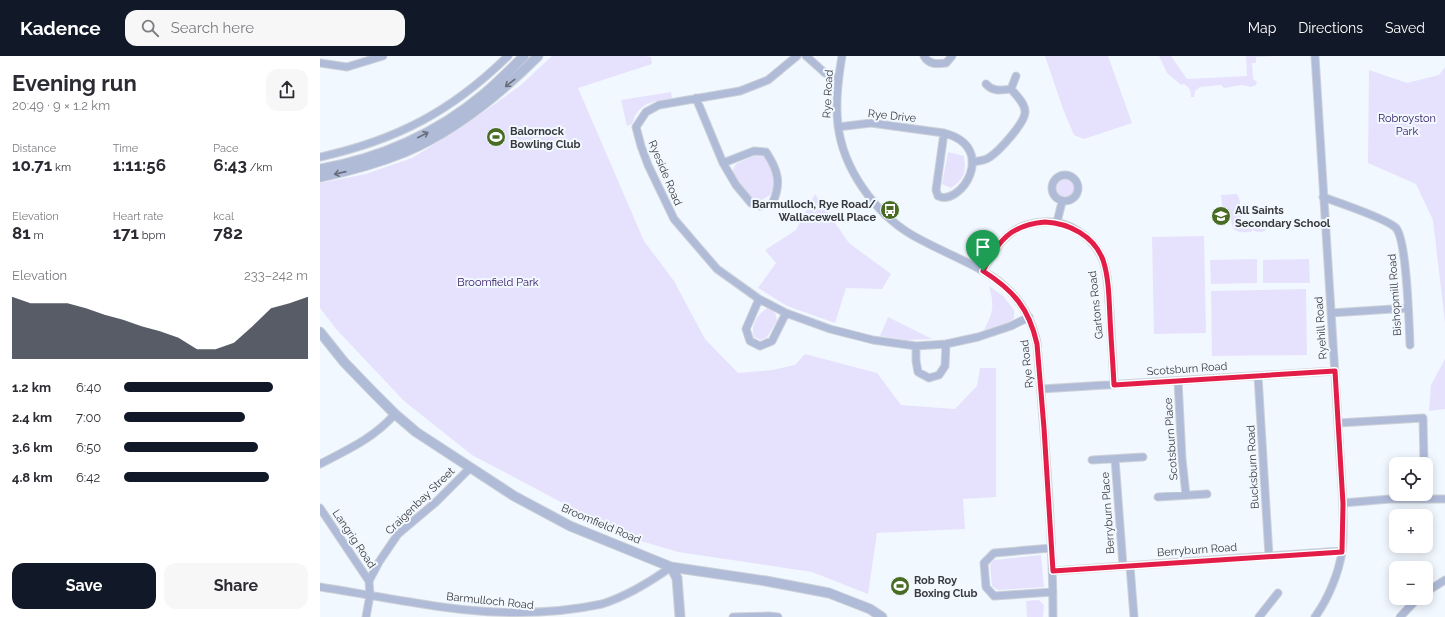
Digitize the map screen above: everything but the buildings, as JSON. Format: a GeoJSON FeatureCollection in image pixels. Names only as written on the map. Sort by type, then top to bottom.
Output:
{"type":"FeatureCollection","features":[{"type":"Feature","properties":{"kind":"street"},"geometry":{"type":"LineString","coordinates":[[320,63],[347,67],[383,56]]}},
{"type":"Feature","properties":{"kind":"street"},"geometry":{"type":"LineString","coordinates":[[320,157],[347,151],[397,134],[422,122],[458,99],[486,77],[508,56]]}},
{"type":"Feature","properties":{"kind":"street"},"geometry":{"type":"LineString","coordinates":[[320,177],[374,164],[404,148],[463,110],[485,93],[524,56]]}},
{"type":"Feature","properties":{"kind":"street"},"geometry":{"type":"LineString","coordinates":[[320,169],[404,148],[439,135],[467,117],[516,78],[538,56]]}},
{"type":"Feature","properties":{"kind":"street","name":"Ryeside Road"},"geometry":{"type":"LineString","coordinates":[[797,56],[768,80],[740,91],[659,105],[646,112],[636,128],[648,165],[674,219],[716,269],[759,299],[786,313],[830,329],[874,340],[916,346],[946,344],[978,337],[1011,326],[1029,317]]}},
{"type":"Feature","properties":{"kind":"street"},"geometry":{"type":"LineString","coordinates":[[806,56],[825,73],[838,79]]}},
{"type":"Feature","properties":{"kind":"street","name":"Rye Road"},"geometry":{"type":"LineString","coordinates":[[842,56],[838,79],[836,111],[838,127],[847,159],[855,175],[874,202],[885,215],[912,235],[1000,281],[1012,292],[1029,317],[1037,344],[1041,389],[1053,571],[1053,617]]}},
{"type":"Feature","properties":{"kind":"street"},"geometry":{"type":"LineString","coordinates":[[924,56],[926,59],[936,64],[946,63],[952,56]]}},
{"type":"Feature","properties":{"kind":"street","name":"Ryehill Road"},"geometry":{"type":"LineString","coordinates":[[1315,56],[1343,504],[1342,552],[1335,579],[1315,617]]}},
{"type":"Feature","properties":{"kind":"street"},"geometry":{"type":"LineString","coordinates":[[1011,89],[1016,76]]}},
{"type":"Feature","properties":{"kind":"street"},"geometry":{"type":"LineString","coordinates":[[986,84],[990,88],[996,90],[1011,89]]}},
{"type":"Feature","properties":{"kind":"street"},"geometry":{"type":"LineString","coordinates":[[944,133],[936,190],[938,196],[942,198],[949,197],[962,188],[972,171],[972,162],[989,158],[1022,122],[1026,111],[1024,105],[1011,89]]}},
{"type":"Feature","properties":{"kind":"street"},"geometry":{"type":"LineString","coordinates":[[696,98],[723,163],[736,185],[752,203],[760,206],[772,204],[777,194],[778,180],[772,161],[766,152],[754,151],[723,163]]}},
{"type":"Feature","properties":{"kind":"street","name":"Rye Drive"},"geometry":{"type":"LineString","coordinates":[[838,127],[871,123],[944,133],[951,135],[963,142],[968,147],[972,162]]}},
{"type":"Feature","properties":{"kind":"street"},"geometry":{"type":"LineString","coordinates":[[397,134],[404,148]]}},
{"type":"Feature","properties":{"kind":"street","name":"Bishopmill Road"},"geometry":{"type":"LineString","coordinates":[[1323,197],[1381,219],[1396,228],[1403,246],[1410,345]]}},
{"type":"Feature","properties":{"kind":"street"},"geometry":{"type":"LineString","coordinates":[[1057,222],[1062,202]]}},
{"type":"Feature","properties":{"kind":"street","name":"Gartons Road"},"geometry":{"type":"LineString","coordinates":[[983,271],[994,250],[1008,234],[1019,228],[1034,223],[1057,222],[1074,228],[1087,237],[1097,248],[1107,279],[1114,385]]}},
{"type":"Feature","properties":{"kind":"street"},"geometry":{"type":"LineString","coordinates":[[759,299],[746,328],[750,341],[760,346],[772,341],[786,313]]}},
{"type":"Feature","properties":{"kind":"street"},"geometry":{"type":"LineString","coordinates":[[1331,313],[1408,308]]}},
{"type":"Feature","properties":{"kind":"street","name":"Broomfield Road"},"geometry":{"type":"LineString","coordinates":[[320,332],[344,362],[395,414],[416,432],[514,496],[570,526],[672,567],[766,581],[829,593],[870,609],[882,617]]}},
{"type":"Feature","properties":{"kind":"street"},"geometry":{"type":"LineString","coordinates":[[916,346],[918,372],[929,378],[939,375],[945,366],[946,344]]}},
{"type":"Feature","properties":{"kind":"street","name":"Scotsburn Road"},"geometry":{"type":"LineString","coordinates":[[1041,389],[1335,371]]}},
{"type":"Feature","properties":{"kind":"street","name":"Bucksburn Road"},"geometry":{"type":"LineString","coordinates":[[1258,376],[1268,556]]}},
{"type":"Feature","properties":{"kind":"street","name":"Scotsburn Place"},"geometry":{"type":"LineString","coordinates":[[1178,381],[1182,459],[1186,495]]}},
{"type":"Feature","properties":{"kind":"street"},"geometry":{"type":"LineString","coordinates":[[320,464],[367,439],[384,426],[395,414]]}},
{"type":"Feature","properties":{"kind":"street"},"geometry":{"type":"LineString","coordinates":[[1338,423],[1422,418],[1424,457]]}},
{"type":"Feature","properties":{"kind":"street","name":"Berryburn Place"},"geometry":{"type":"LineString","coordinates":[[1092,460],[1143,457]]}},
{"type":"Feature","properties":{"kind":"street","name":"Berryburn Place"},"geometry":{"type":"LineString","coordinates":[[1115,459],[1123,566]]}},
{"type":"Feature","properties":{"kind":"street","name":"Craigenbay Street"},"geometry":{"type":"LineString","coordinates":[[369,581],[379,562],[398,534],[436,502],[470,468]]}},
{"type":"Feature","properties":{"kind":"street","name":"Scotsburn Place"},"geometry":{"type":"LineString","coordinates":[[1158,497],[1207,494]]}},
{"type":"Feature","properties":{"kind":"street"},"geometry":{"type":"LineString","coordinates":[[1433,497],[1445,499]]}},
{"type":"Feature","properties":{"kind":"street"},"geometry":{"type":"LineString","coordinates":[[1343,504],[1389,499]]}},
{"type":"Feature","properties":{"kind":"street","name":"Langrig Road"},"geometry":{"type":"LineString","coordinates":[[320,508],[369,581]]}},
{"type":"Feature","properties":{"kind":"street"},"geometry":{"type":"LineString","coordinates":[[1051,548],[994,553],[984,563],[986,587],[994,596],[1053,592]]}},
{"type":"Feature","properties":{"kind":"street","name":"Berryburn Road"},"geometry":{"type":"LineString","coordinates":[[1053,571],[1342,552]]}},
{"type":"Feature","properties":{"kind":"street"},"geometry":{"type":"LineString","coordinates":[[1130,566],[1134,617]]}},
{"type":"Feature","properties":{"kind":"street"},"geometry":{"type":"LineString","coordinates":[[672,567],[677,578],[680,617]]}},
{"type":"Feature","properties":{"kind":"street","name":"Barmulloch Road"},"geometry":{"type":"LineString","coordinates":[[320,587],[466,611],[540,617],[573,612],[602,604],[631,592],[672,567]]}},
{"type":"Feature","properties":{"kind":"street"},"geometry":{"type":"LineString","coordinates":[[1433,588],[1445,580]]}},
{"type":"Feature","properties":{"kind":"street"},"geometry":{"type":"LineString","coordinates":[[366,617],[370,595],[369,581]]}},
{"type":"Feature","properties":{"kind":"street"},"geometry":{"type":"LineString","coordinates":[[1259,617],[1278,594]]}},
{"type":"Feature","properties":{"kind":"street"},"geometry":{"type":"LineString","coordinates":[[1400,617],[1411,605]]}},
{"type":"Feature","properties":{"kind":"street"},"geometry":{"type":"LineString","coordinates":[[733,617],[778,617]]}},
{"type":"Feature","properties":{"kind":"green space","name":"Broomfield Park"},"geometry":{"type":"Polygon","coordinates":[[[552,56],[651,57],[652,64],[578,88],[644,241],[674,281],[705,339],[738,373],[772,370],[795,365],[805,354],[877,373],[901,405],[955,409],[977,386],[980,368],[996,368],[996,497],[963,499],[965,529],[877,533],[868,594],[812,572],[678,552],[627,537],[472,455],[404,401],[337,330],[320,308],[320,183],[366,174],[412,158],[461,128],[521,85],[552,56]]]}},
{"type":"Feature","properties":{"kind":"green space"},"geometry":{"type":"Polygon","coordinates":[[[1045,56],[1108,56],[1132,123],[1084,139],[1074,135],[1063,109],[1045,56]]]}},
{"type":"Feature","properties":{"kind":"green space"},"geometry":{"type":"Polygon","coordinates":[[[1159,56],[1171,56],[1187,79],[1247,76],[1246,56],[1276,56],[1256,57],[1256,63],[1252,63],[1253,79],[1257,82],[1256,85],[1251,87],[1242,85],[1224,88],[1221,85],[1200,87],[1195,91],[1194,97],[1191,97],[1188,87],[1184,84],[1181,85],[1167,73],[1159,56]]]}},
{"type":"Feature","properties":{"kind":"green space","name":"Robroyston Park"},"geometry":{"type":"Polygon","coordinates":[[[1445,67],[1445,323],[1433,220],[1416,184],[1368,163],[1368,161],[1369,70],[1407,83],[1439,75],[1445,67]]]}},
{"type":"Feature","properties":{"kind":"green space"},"geometry":{"type":"Polygon","coordinates":[[[671,92],[672,98],[652,102],[642,107],[638,111],[632,124],[627,126],[621,100],[671,92]]]}},
{"type":"Feature","properties":{"kind":"green space"},"geometry":{"type":"Polygon","coordinates":[[[948,152],[964,156],[965,162],[964,175],[951,188],[942,184],[948,152]]]}},
{"type":"Feature","properties":{"kind":"green space"},"geometry":{"type":"Polygon","coordinates":[[[756,155],[764,156],[769,160],[774,174],[773,193],[762,200],[750,197],[732,172],[736,164],[756,155]]]}},
{"type":"Feature","properties":{"kind":"green space"},"geometry":{"type":"Polygon","coordinates":[[[1065,179],[1072,182],[1075,189],[1072,196],[1065,199],[1058,196],[1055,189],[1058,182],[1065,179]]]}},
{"type":"Feature","properties":{"kind":"green space"},"geometry":{"type":"Polygon","coordinates":[[[815,194],[849,243],[891,274],[882,289],[846,288],[835,323],[787,306],[758,288],[776,263],[765,250],[796,230],[815,194]]]}},
{"type":"Feature","properties":{"kind":"green space"},"geometry":{"type":"Polygon","coordinates":[[[1221,195],[1238,195],[1240,202],[1241,222],[1265,223],[1268,226],[1265,227],[1266,230],[1261,232],[1252,230],[1251,232],[1243,232],[1235,230],[1228,210],[1225,210],[1223,213],[1221,195]]]}},
{"type":"Feature","properties":{"kind":"green space"},"geometry":{"type":"Polygon","coordinates":[[[1204,236],[1206,333],[1154,334],[1152,237],[1204,236]]]}},
{"type":"Feature","properties":{"kind":"green space"},"geometry":{"type":"Polygon","coordinates":[[[1257,259],[1257,283],[1211,284],[1210,260],[1257,259]]]}},
{"type":"Feature","properties":{"kind":"green space"},"geometry":{"type":"Polygon","coordinates":[[[1309,259],[1310,283],[1263,283],[1263,260],[1309,259]]]}},
{"type":"Feature","properties":{"kind":"green space"},"geometry":{"type":"Polygon","coordinates":[[[989,286],[1003,296],[1014,310],[1014,318],[1010,322],[984,330],[990,318],[992,308],[992,298],[989,286]]]}},
{"type":"Feature","properties":{"kind":"green space"},"geometry":{"type":"Polygon","coordinates":[[[1306,289],[1307,355],[1212,356],[1211,291],[1306,289]]]}},
{"type":"Feature","properties":{"kind":"green space"},"geometry":{"type":"Polygon","coordinates":[[[767,308],[773,310],[777,321],[767,337],[761,340],[754,337],[753,329],[757,317],[767,308]]]}},
{"type":"Feature","properties":{"kind":"green space"},"geometry":{"type":"Polygon","coordinates":[[[888,317],[932,339],[907,340],[880,336],[888,317]]]}},
{"type":"Feature","properties":{"kind":"green space"},"geometry":{"type":"Polygon","coordinates":[[[1445,359],[1445,409],[1429,411],[1431,385],[1445,359]]]}},
{"type":"Feature","properties":{"kind":"green space"},"geometry":{"type":"Polygon","coordinates":[[[1041,555],[1044,587],[998,590],[992,586],[990,565],[994,560],[1041,555]]]}},
{"type":"Feature","properties":{"kind":"green space"},"geometry":{"type":"Polygon","coordinates":[[[1039,600],[1044,605],[1043,617],[1027,617],[1026,601],[1039,600]]]}},
{"type":"Feature","properties":{"kind":"place","name":"Balornock Bowling Club"},"geometry":{"type":"Point","coordinates":[496,137]}},
{"type":"Feature","properties":{"kind":"place","name":"Barmulloch, Rye Road/ Wallacewell Place"},"geometry":{"type":"Point","coordinates":[890,210]}},
{"type":"Feature","properties":{"kind":"place","name":"All Saints Secondary School"},"geometry":{"type":"Point","coordinates":[1221,216]}},
{"type":"Feature","properties":{"kind":"place","name":"Rob Roy Boxing Club"},"geometry":{"type":"Point","coordinates":[900,586]}},
{"type":"Feature","properties":{"kind":"route"},"geometry":{"type":"LineString","coordinates":[[1057,222],[1074,228],[1087,237],[1097,248],[1107,279],[1114,385],[1335,371],[1343,504],[1342,552],[1053,571],[1044,428],[1037,344],[1034,331],[1029,317],[1012,292],[1000,281],[983,271],[994,250],[1008,234],[1019,228],[1034,223],[1057,222]]}}]}
